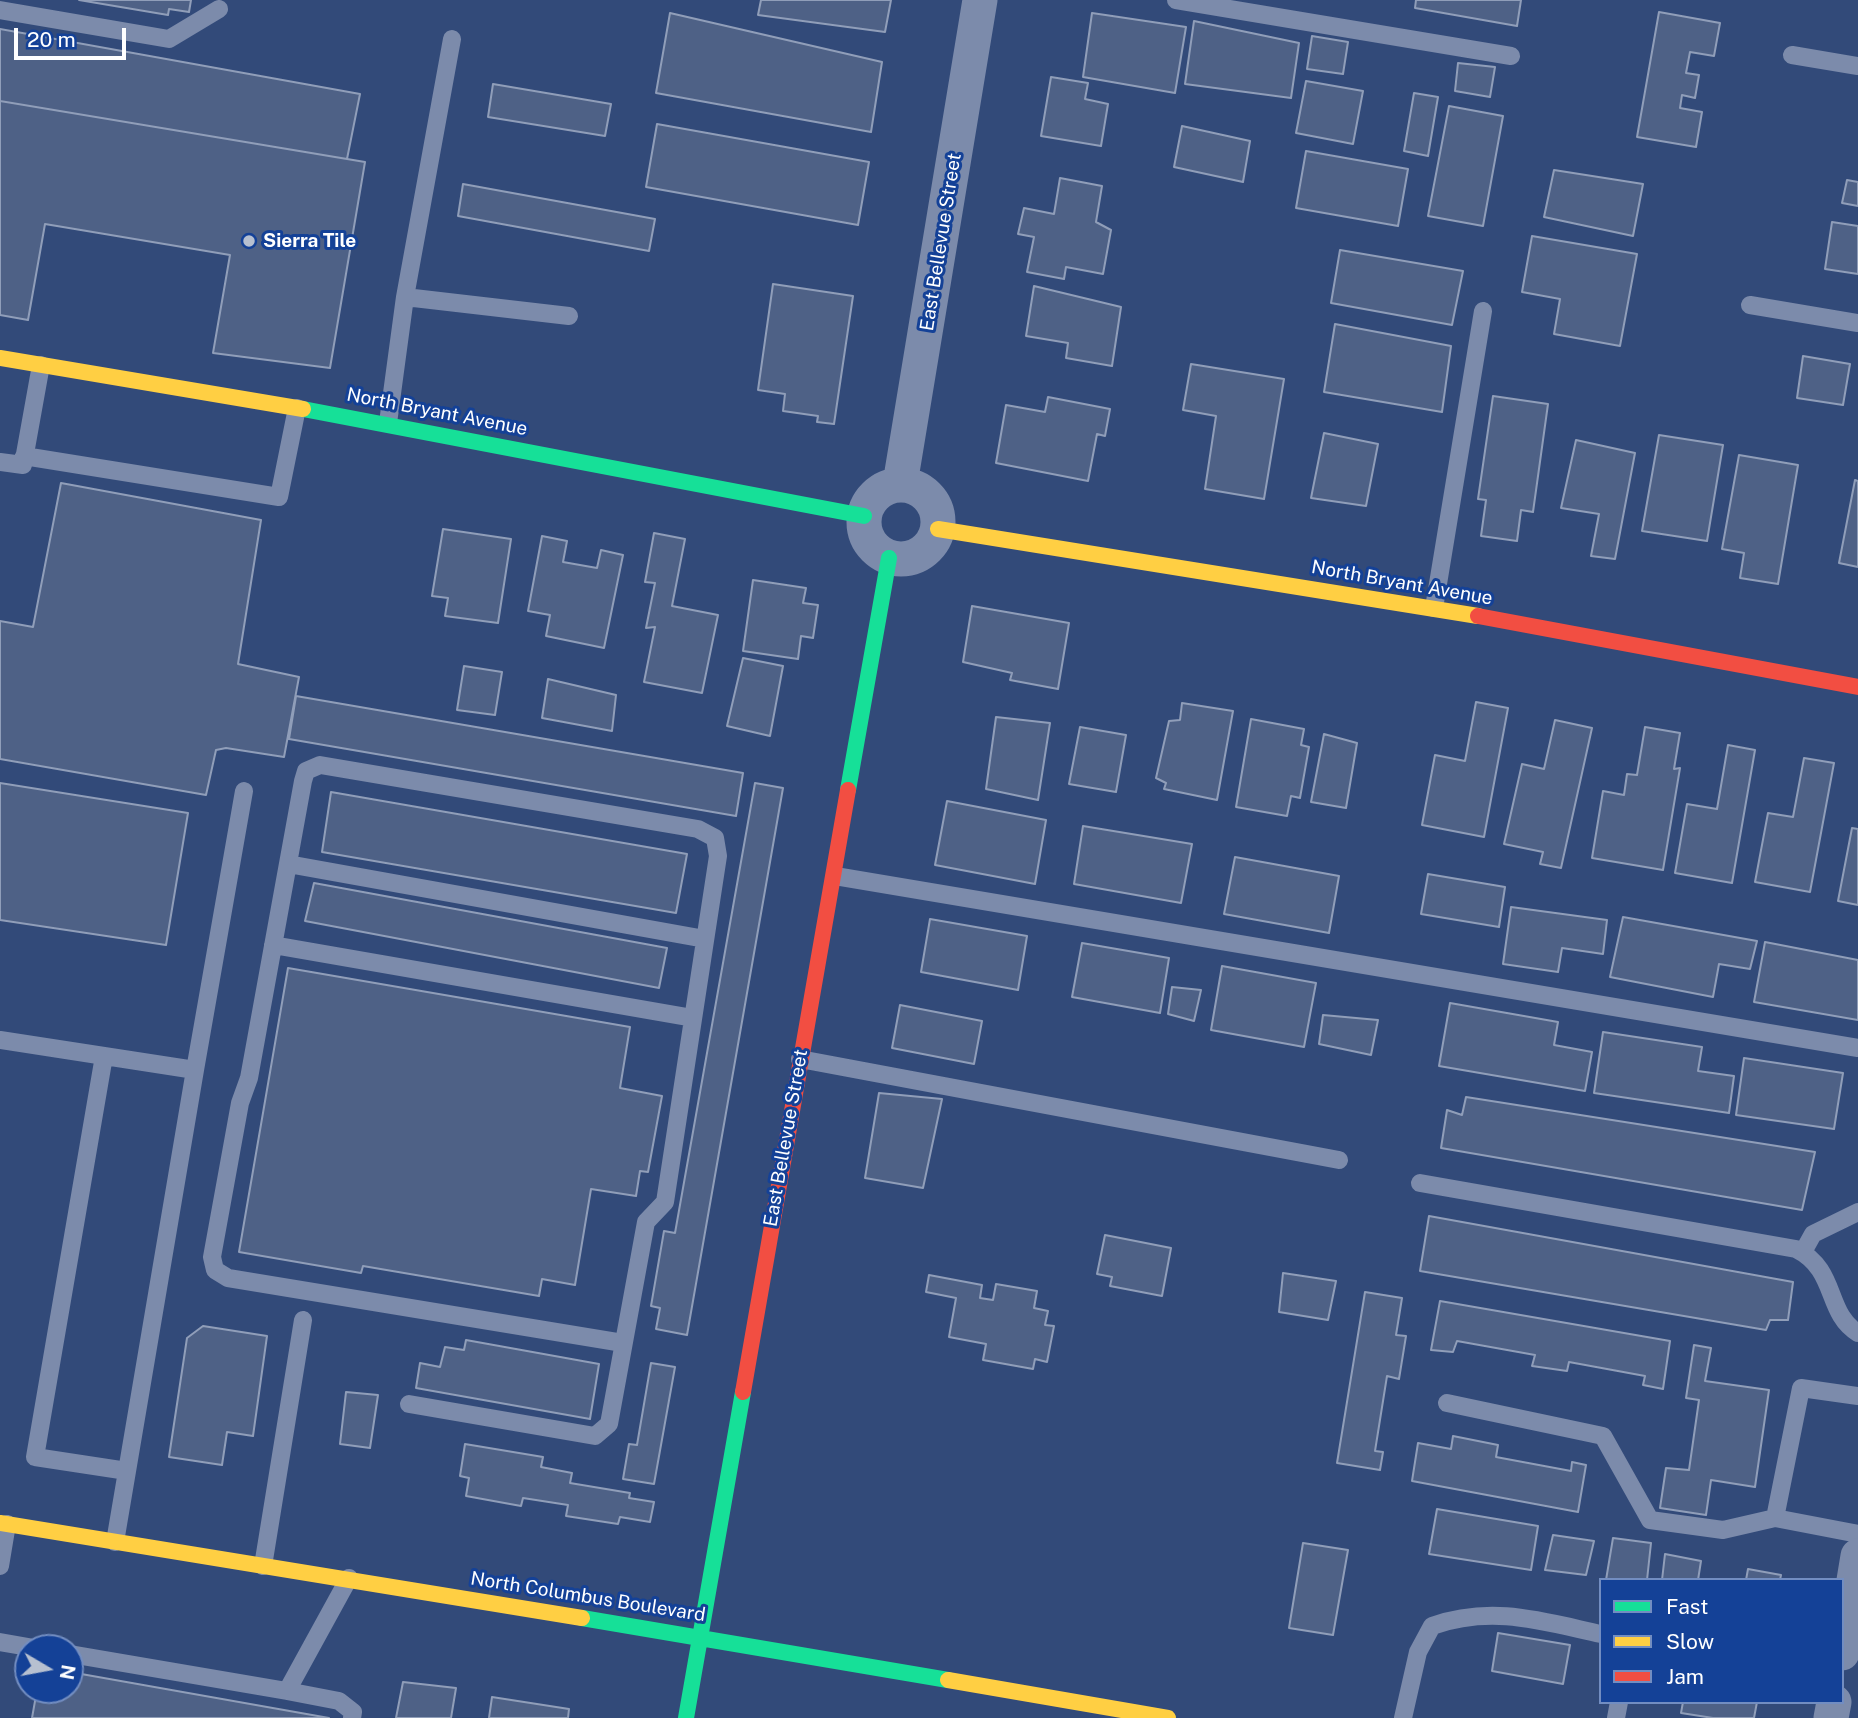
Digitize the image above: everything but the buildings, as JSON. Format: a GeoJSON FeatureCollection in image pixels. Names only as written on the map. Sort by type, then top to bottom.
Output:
{"type":"FeatureCollection","features":[{"type":"Feature","properties":{"kind":"street","name":"East Bellevue Street"},"geometry":{"type":"LineString","coordinates":[[900,484],[980,0]]}},
{"type":"Feature","properties":{"kind":"street","name":"North Bryant Avenue"},"geometry":{"type":"LineString","coordinates":[[0,358],[388,423],[864,516]]}},
{"type":"Feature","properties":{"kind":"street"},"geometry":{"type":"LineString","coordinates":[[900,484],[911,486],[929,498],[935,507],[938,529],[928,548],[911,559],[889,558],[872,546],[866,537],[864,516],[877,494],[900,484]]}},
{"type":"Feature","properties":{"kind":"street","name":"North Bryant Avenue"},"geometry":{"type":"LineString","coordinates":[[938,529],[1434,608],[1858,687]]}},
{"type":"Feature","properties":{"kind":"street","name":"East Bellevue Street"},"geometry":{"type":"LineString","coordinates":[[686,1718],[889,558]]}},
{"type":"Feature","properties":{"kind":"street","name":"North Columbus Boulevard"},"geometry":{"type":"LineString","coordinates":[[3,1523],[700,1637],[1063,1709],[1168,1718]]}},
{"type":"Feature","properties":{"kind":"street"},"geometry":{"type":"LineString","coordinates":[[1844,1644],[1855,1596],[1858,1556]]}},
{"type":"Feature","properties":{"kind":"lane"},"geometry":{"type":"LineString","coordinates":[[1176,0],[1511,56]]}},
{"type":"Feature","properties":{"kind":"lane"},"geometry":{"type":"LineString","coordinates":[[0,10],[169,39],[219,9]]}},
{"type":"Feature","properties":{"kind":"lane"},"geometry":{"type":"LineString","coordinates":[[388,423],[405,297],[452,39]]}},
{"type":"Feature","properties":{"kind":"lane"},"geometry":{"type":"LineString","coordinates":[[1792,55],[1858,66]]}},
{"type":"Feature","properties":{"kind":"lane"},"geometry":{"type":"LineString","coordinates":[[405,297],[569,316]]}},
{"type":"Feature","properties":{"kind":"lane"},"geometry":{"type":"LineString","coordinates":[[1750,305],[1858,323]]}},
{"type":"Feature","properties":{"kind":"lane"},"geometry":{"type":"LineString","coordinates":[[1434,608],[1483,311]]}},
{"type":"Feature","properties":{"kind":"lane"},"geometry":{"type":"LineString","coordinates":[[0,462],[23,465],[41,365]]}},
{"type":"Feature","properties":{"kind":"lane"},"geometry":{"type":"LineString","coordinates":[[24,456],[279,497],[297,408]]}},
{"type":"Feature","properties":{"kind":"lane"},"geometry":{"type":"LineString","coordinates":[[408,1404],[595,1436],[609,1424],[646,1222],[665,1202],[718,856],[715,838],[698,829],[320,765],[306,771],[250,1078],[240,1103],[214,1244],[212,1257],[215,1270],[228,1278],[623,1343]]}},
{"type":"Feature","properties":{"kind":"lane"},"geometry":{"type":"LineString","coordinates":[[115,1542],[244,791]]}},
{"type":"Feature","properties":{"kind":"lane"},"geometry":{"type":"LineString","coordinates":[[288,864],[705,939]]}},
{"type":"Feature","properties":{"kind":"lane"},"geometry":{"type":"LineString","coordinates":[[835,876],[1858,1048]]}},
{"type":"Feature","properties":{"kind":"lane"},"geometry":{"type":"LineString","coordinates":[[273,946],[693,1018]]}},
{"type":"Feature","properties":{"kind":"lane"},"geometry":{"type":"LineString","coordinates":[[0,1040],[195,1070]]}},
{"type":"Feature","properties":{"kind":"lane"},"geometry":{"type":"LineString","coordinates":[[104,1056],[35,1457],[127,1471]]}},
{"type":"Feature","properties":{"kind":"lane"},"geometry":{"type":"LineString","coordinates":[[800,1059],[1339,1160]]}},
{"type":"Feature","properties":{"kind":"lane"},"geometry":{"type":"LineString","coordinates":[[1420,1183],[1802,1252],[1820,1265],[1847,1326],[1858,1333]]}},
{"type":"Feature","properties":{"kind":"lane"},"geometry":{"type":"LineString","coordinates":[[1802,1252],[1813,1234],[1858,1212]]}},
{"type":"Feature","properties":{"kind":"lane"},"geometry":{"type":"LineString","coordinates":[[263,1566],[303,1320]]}},
{"type":"Feature","properties":{"kind":"lane"},"geometry":{"type":"LineString","coordinates":[[1775,1518],[1801,1388],[1858,1396]]}},
{"type":"Feature","properties":{"kind":"lane"},"geometry":{"type":"LineString","coordinates":[[1447,1403],[1604,1436],[1650,1520],[1723,1530],[1775,1518],[1858,1534]]}},
{"type":"Feature","properties":{"kind":"lane"},"geometry":{"type":"LineString","coordinates":[[0,1566],[3,1523]]}},
{"type":"Feature","properties":{"kind":"lane"},"geometry":{"type":"LineString","coordinates":[[286,1691],[349,1578]]}},
{"type":"Feature","properties":{"kind":"lane"},"geometry":{"type":"LineString","coordinates":[[1404,1718],[1418,1652],[1432,1626],[1461,1616],[1511,1615],[1599,1634]]}},
{"type":"Feature","properties":{"kind":"lane"},"geometry":{"type":"LineString","coordinates":[[84,1656],[338,1701],[353,1712],[352,1718]]}},
{"type":"Feature","properties":{"kind":"traffic: fast"},"geometry":{"type":"LineString","coordinates":[[303,409],[864,516]]}},
{"type":"Feature","properties":{"kind":"traffic: fast"},"geometry":{"type":"LineString","coordinates":[[848,790],[889,558]]}},
{"type":"Feature","properties":{"kind":"traffic: fast"},"geometry":{"type":"LineString","coordinates":[[686,1718],[743,1392]]}},
{"type":"Feature","properties":{"kind":"traffic: fast"},"geometry":{"type":"LineString","coordinates":[[582,1618],[948,1680]]}},
{"type":"Feature","properties":{"kind":"traffic: slow"},"geometry":{"type":"LineString","coordinates":[[0,358],[303,409]]}},
{"type":"Feature","properties":{"kind":"traffic: slow"},"geometry":{"type":"LineString","coordinates":[[938,529],[1478,616]]}},
{"type":"Feature","properties":{"kind":"traffic: slow"},"geometry":{"type":"LineString","coordinates":[[0,1523],[582,1618]]}},
{"type":"Feature","properties":{"kind":"traffic: slow"},"geometry":{"type":"LineString","coordinates":[[948,1680],[1168,1718]]}},
{"type":"Feature","properties":{"kind":"traffic: jam"},"geometry":{"type":"LineString","coordinates":[[1478,616],[1858,687]]}},
{"type":"Feature","properties":{"kind":"traffic: jam"},"geometry":{"type":"LineString","coordinates":[[743,1392],[848,790]]}},
{"type":"Feature","properties":{"kind":"place","name":"Sierra Tile"},"geometry":{"type":"Point","coordinates":[249,241]}}]}
